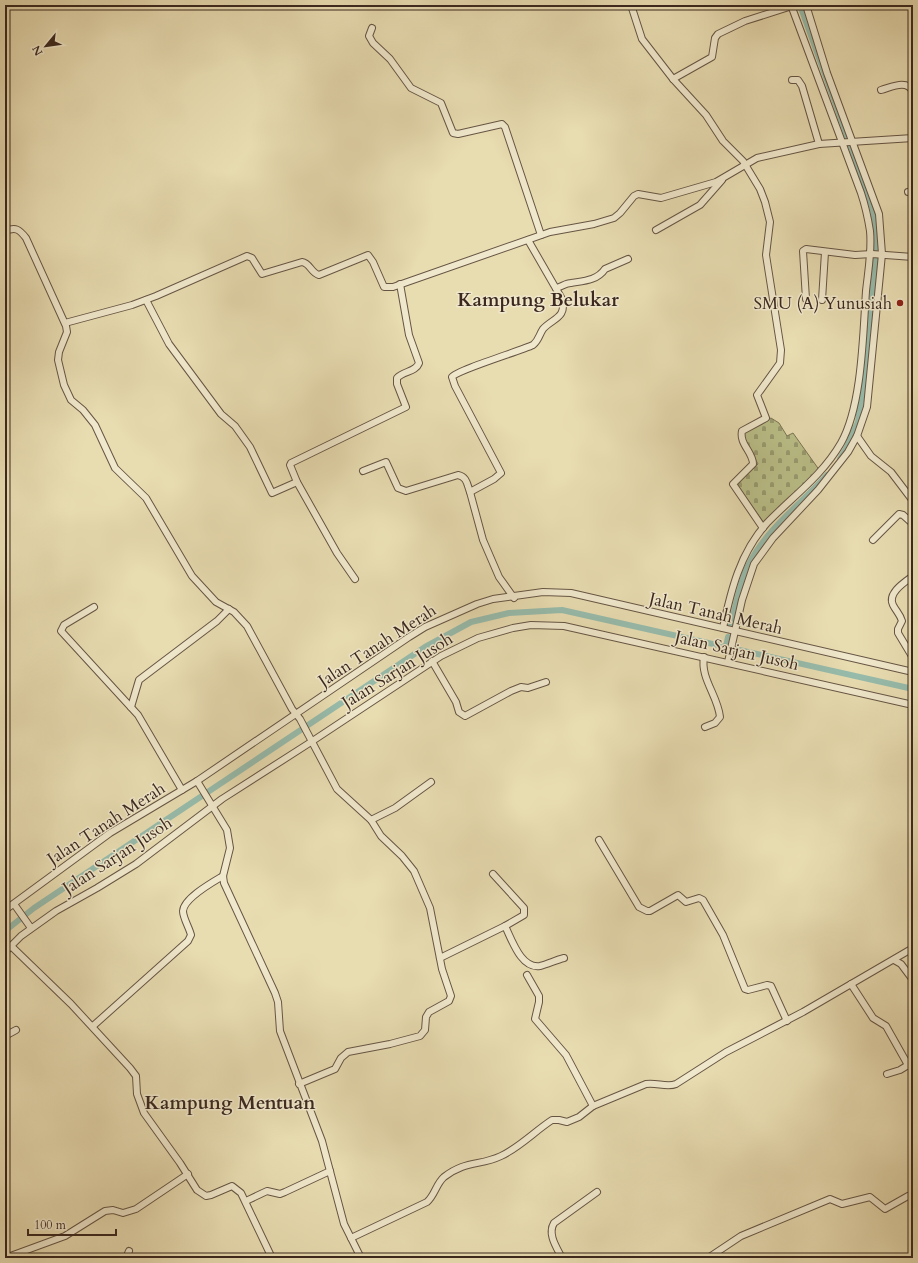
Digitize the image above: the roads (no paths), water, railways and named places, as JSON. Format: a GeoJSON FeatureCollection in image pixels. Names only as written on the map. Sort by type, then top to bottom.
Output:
{"type":"FeatureCollection","features":[{"type":"Feature","properties":{"kind":"street"},"geometry":{"type":"LineString","coordinates":[[631,5],[642,39],[673,79],[706,115],[723,141],[745,165],[760,189],[765,202],[770,222],[766,255],[780,350],[780,363],[757,395],[766,418],[746,428],[741,435],[752,457],[753,464],[733,484],[763,528]]}},
{"type":"Feature","properties":{"kind":"street"},"geometry":{"type":"LineString","coordinates":[[673,79],[712,57],[715,38],[718,34],[745,21],[791,5],[847,142],[878,208],[882,232],[866,407],[857,436],[839,465],[795,505],[763,528],[742,559],[732,590],[723,628]]}},
{"type":"Feature","properties":{"kind":"street"},"geometry":{"type":"LineString","coordinates":[[729,659],[742,600],[754,564],[841,443],[847,428],[857,388],[870,254],[870,232],[847,142],[806,5]]}},
{"type":"Feature","properties":{"kind":"street"},"geometry":{"type":"LineString","coordinates":[[372,28],[370,36],[373,43],[390,59],[411,88],[440,103],[453,133],[458,134],[502,124],[505,128],[541,235]]}},
{"type":"Feature","properties":{"kind":"street"},"geometry":{"type":"LineString","coordinates":[[792,80],[798,80],[802,86],[819,144]]}},
{"type":"Feature","properties":{"kind":"street"},"geometry":{"type":"LineString","coordinates":[[881,90],[905,84],[909,86],[913,92]]}},
{"type":"Feature","properties":{"kind":"street"},"geometry":{"type":"LineString","coordinates":[[656,230],[700,205],[724,178],[757,158],[819,144],[913,138]]}},
{"type":"Feature","properties":{"kind":"street"},"geometry":{"type":"LineString","coordinates":[[65,323],[146,300],[250,256],[262,274],[302,262],[308,264],[315,274],[319,275],[368,255],[373,262],[384,287],[393,287],[550,232],[594,224],[614,218],[634,196],[638,194],[661,198],[724,178]]}},
{"type":"Feature","properties":{"kind":"street"},"geometry":{"type":"LineString","coordinates":[[5,231],[16,228],[20,230],[26,238],[65,323],[67,332],[59,352],[58,360],[64,385],[71,400],[95,425],[115,468],[146,498],[192,576],[216,602],[234,612],[247,626],[337,789],[371,820],[381,836],[409,865],[417,878],[430,908],[440,958],[451,996],[449,1000],[429,1012],[426,1017],[424,1033],[390,1044],[348,1052],[341,1058],[335,1069],[299,1084]]}},
{"type":"Feature","properties":{"kind":"street"},"geometry":{"type":"LineString","coordinates":[[470,492],[501,473],[455,386],[452,377],[458,372],[507,356],[537,342],[542,330],[557,319],[563,310],[562,299],[528,240]]}},
{"type":"Feature","properties":{"kind":"street"},"geometry":{"type":"LineString","coordinates":[[806,299],[803,251],[810,249],[855,255],[881,254],[913,257]]}},
{"type":"Feature","properties":{"kind":"street"},"geometry":{"type":"LineString","coordinates":[[822,300],[825,252]]}},
{"type":"Feature","properties":{"kind":"street"},"geometry":{"type":"LineString","coordinates":[[556,288],[571,282],[578,283],[592,279],[602,273],[605,269],[628,258]]}},
{"type":"Feature","properties":{"kind":"street"},"geometry":{"type":"LineString","coordinates":[[356,579],[337,553],[297,482],[291,467],[291,463],[406,407],[396,384],[397,378],[402,374],[416,368],[419,364],[409,335],[400,284]]}},
{"type":"Feature","properties":{"kind":"street"},"geometry":{"type":"LineString","coordinates":[[146,300],[169,344],[221,414],[235,426],[250,447],[272,493],[297,482]]}},
{"type":"Feature","properties":{"kind":"street"},"geometry":{"type":"LineString","coordinates":[[857,436],[871,456],[891,472],[913,501]]}},
{"type":"Feature","properties":{"kind":"street"},"geometry":{"type":"LineString","coordinates":[[363,471],[386,462],[398,488],[406,491],[452,476],[463,476],[470,492],[483,540],[500,577],[514,598]]}},
{"type":"Feature","properties":{"kind":"street"},"geometry":{"type":"LineString","coordinates":[[873,540],[899,514],[903,515],[913,524]]}},
{"type":"Feature","properties":{"kind":"street"},"geometry":{"type":"LineString","coordinates":[[913,576],[898,589],[892,596],[891,601],[902,621],[898,633],[913,658]]}},
{"type":"Feature","properties":{"kind":"street","name":"Jalan Tanah Merah"},"geometry":{"type":"LineString","coordinates":[[5,910],[15,905],[110,833],[197,781],[298,717],[425,627],[477,604],[544,592],[571,594],[913,672]]}},
{"type":"Feature","properties":{"kind":"street"},"geometry":{"type":"LineString","coordinates":[[94,607],[64,624],[62,631],[131,707],[144,724],[182,790]]}},
{"type":"Feature","properties":{"kind":"street"},"geometry":{"type":"LineString","coordinates":[[131,707],[139,680],[217,621],[229,609]]}},
{"type":"Feature","properties":{"kind":"street","name":"Jalan Sarjan Jusoh"},"geometry":{"type":"LineString","coordinates":[[5,952],[29,926],[97,888],[142,860],[213,806],[432,661],[458,647],[512,628],[546,625],[564,626],[704,657],[729,659],[913,705]]}},
{"type":"Feature","properties":{"kind":"street"},"geometry":{"type":"LineString","coordinates":[[704,657],[703,670],[718,704],[720,717],[715,723],[705,727]]}},
{"type":"Feature","properties":{"kind":"street"},"geometry":{"type":"LineString","coordinates":[[432,661],[456,702],[460,712],[465,716],[511,691],[521,687],[528,688],[546,682]]}},
{"type":"Feature","properties":{"kind":"street"},"geometry":{"type":"LineString","coordinates":[[197,781],[222,819],[229,838],[230,848],[224,876],[226,889],[236,907],[278,1002],[280,1032],[322,1141],[338,1208],[361,1258]]}},
{"type":"Feature","properties":{"kind":"street"},"geometry":{"type":"LineString","coordinates":[[371,820],[395,808],[431,782]]}},
{"type":"Feature","properties":{"kind":"street"},"geometry":{"type":"LineString","coordinates":[[599,840],[639,907],[643,910],[650,911],[678,895],[686,902],[699,898],[703,900],[723,935],[745,989],[748,990],[767,985],[770,986],[774,990],[787,1021]]}},
{"type":"Feature","properties":{"kind":"street"},"geometry":{"type":"LineString","coordinates":[[440,958],[524,915],[524,908],[493,874]]}},
{"type":"Feature","properties":{"kind":"street"},"geometry":{"type":"LineString","coordinates":[[93,1026],[188,940],[191,935],[183,912],[186,904],[208,885],[224,876]]}},
{"type":"Feature","properties":{"kind":"street"},"geometry":{"type":"LineString","coordinates":[[15,905],[29,926]]}},
{"type":"Feature","properties":{"kind":"street"},"geometry":{"type":"LineString","coordinates":[[505,926],[525,962],[531,966],[540,966],[564,958]]}},
{"type":"Feature","properties":{"kind":"street"},"geometry":{"type":"LineString","coordinates":[[11,946],[93,1026],[133,1072],[138,1083],[139,1104],[188,1174],[197,1190],[202,1194],[211,1195],[232,1186],[241,1193],[272,1258]]}},
{"type":"Feature","properties":{"kind":"street"},"geometry":{"type":"LineString","coordinates":[[351,1238],[427,1202],[434,1194],[439,1183],[455,1170],[472,1162],[489,1160],[503,1155],[552,1120],[567,1122],[578,1117],[593,1106],[646,1084],[655,1083],[671,1086],[676,1084],[726,1052],[787,1021],[913,948]]}},
{"type":"Feature","properties":{"kind":"street"},"geometry":{"type":"LineString","coordinates":[[894,960],[901,964],[913,980]]}},
{"type":"Feature","properties":{"kind":"street"},"geometry":{"type":"LineString","coordinates":[[527,975],[539,996],[535,1019],[566,1055],[593,1106]]}},
{"type":"Feature","properties":{"kind":"street"},"geometry":{"type":"LineString","coordinates":[[851,984],[873,1018],[886,1026],[911,1063],[887,1074]]}},
{"type":"Feature","properties":{"kind":"street"},"geometry":{"type":"LineString","coordinates":[[5,1036],[16,1030]]}},
{"type":"Feature","properties":{"kind":"street"},"geometry":{"type":"LineString","coordinates":[[246,1201],[267,1191],[280,1194],[286,1192],[330,1171]]}},
{"type":"Feature","properties":{"kind":"street"},"geometry":{"type":"LineString","coordinates":[[5,1258],[65,1236],[105,1211],[113,1210],[124,1213],[136,1209],[188,1174]]}},
{"type":"Feature","properties":{"kind":"street"},"geometry":{"type":"LineString","coordinates":[[562,1258],[551,1233],[551,1228],[554,1223],[597,1192]]}},
{"type":"Feature","properties":{"kind":"street"},"geometry":{"type":"LineString","coordinates":[[708,1258],[741,1236],[830,1199],[842,1204],[870,1197],[885,1209],[908,1196],[913,1195]]}},
{"type":"Feature","properties":{"kind":"street"},"geometry":{"type":"LineString","coordinates":[[126,1258],[129,1251]]}},
{"type":"Feature","properties":{"kind":"waterway"},"geometry":{"type":"LineString","coordinates":[[800,5],[867,191],[873,210],[877,239],[868,349],[858,422],[840,459]]}},
{"type":"Feature","properties":{"kind":"waterway"},"geometry":{"type":"LineString","coordinates":[[731,625],[742,580],[755,553],[784,518],[827,475]]}},
{"type":"Feature","properties":{"kind":"waterway"},"geometry":{"type":"LineString","coordinates":[[5,931],[34,908],[425,647],[471,622],[509,613],[562,610],[913,689]]}},
{"type":"Feature","properties":{"kind":"waterway"},"geometry":{"type":"LineString","coordinates":[[726,647],[728,637]]}},
{"type":"Feature","properties":{"kind":"place","name":"SMU (A) Yunusiah"},"geometry":{"type":"Point","coordinates":[900,303]}},
{"type":"Feature","properties":{"kind":"district","name":"Kampung Belukar"},"geometry":{"type":"Point","coordinates":[538,299]}},
{"type":"Feature","properties":{"kind":"district","name":"Kampung Mentuan"},"geometry":{"type":"Point","coordinates":[230,1102]}}]}
